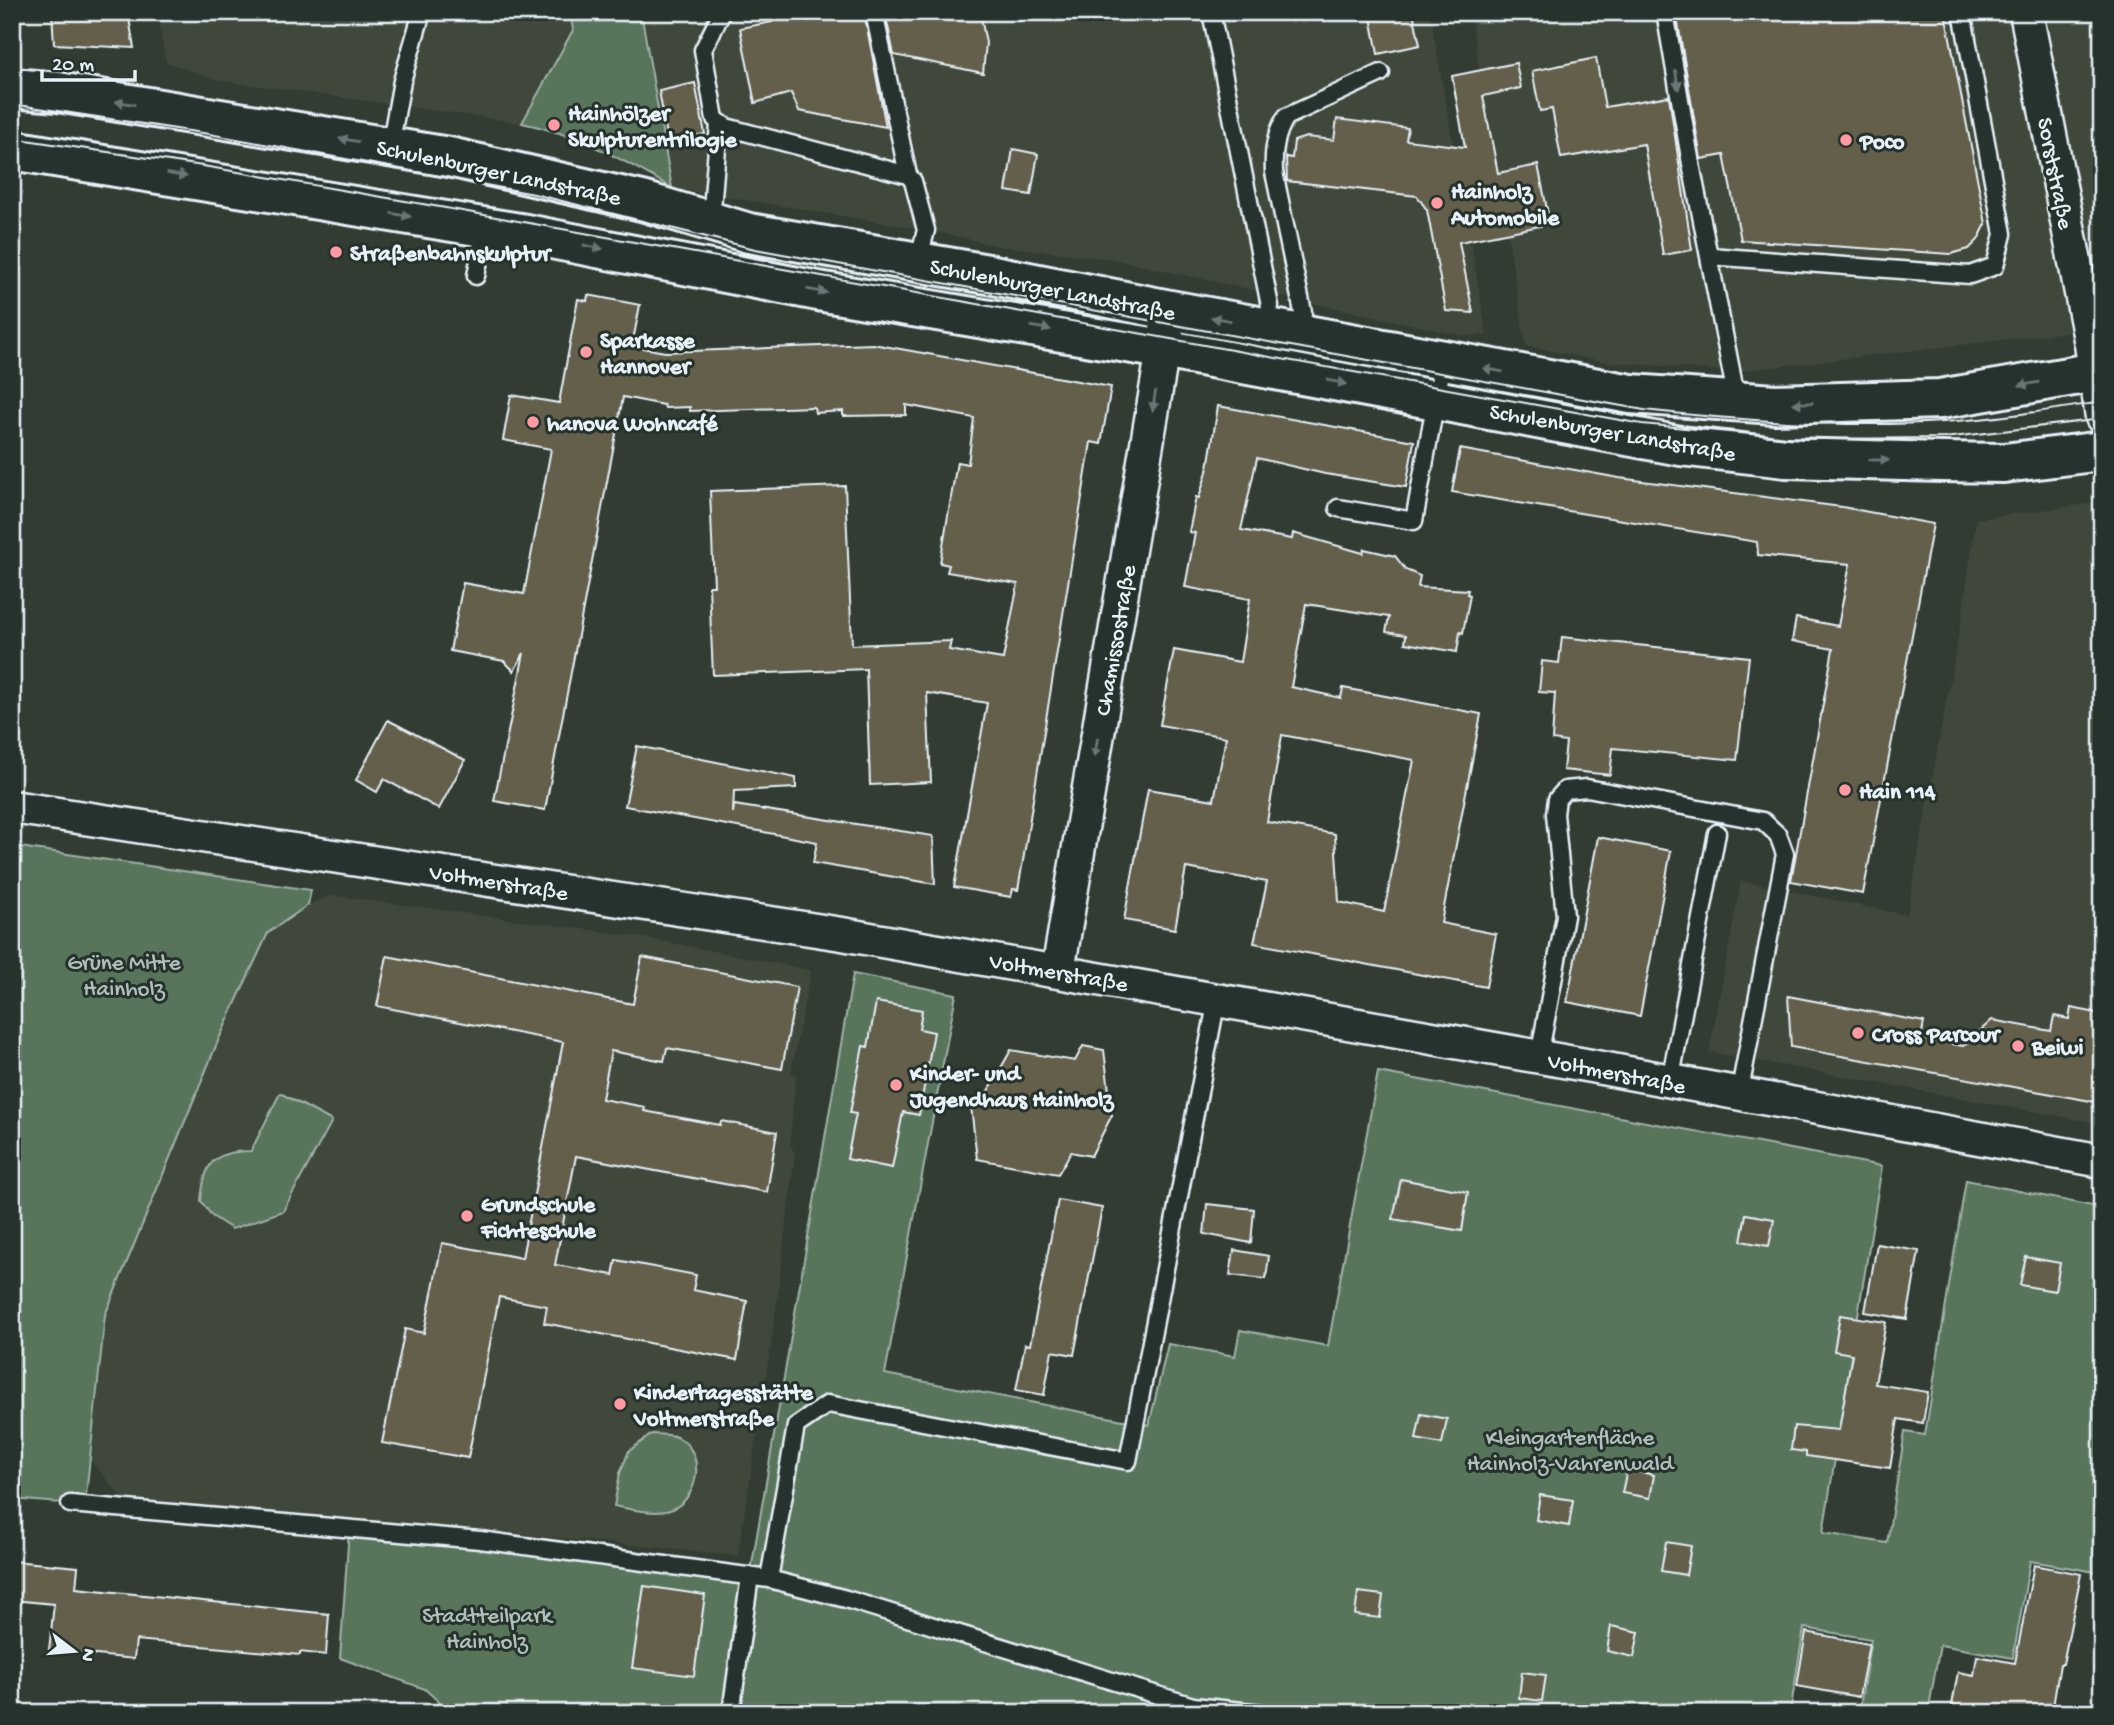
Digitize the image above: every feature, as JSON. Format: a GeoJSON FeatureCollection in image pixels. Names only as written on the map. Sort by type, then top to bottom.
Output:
{"type":"FeatureCollection","features":[{"type":"Feature","properties":{"kind":"main road","name":"Schulenburger Landstraße"},"geometry":{"type":"LineString","coordinates":[[12,88],[58,92],[390,147],[568,183],[642,201],[710,223],[1170,310],[1289,348],[1436,401],[1681,446],[1786,458],[2004,463],[2102,451]]}},
{"type":"Feature","properties":{"kind":"main road","name":"Schulenburger Landstraße"},"geometry":{"type":"LineString","coordinates":[[12,150],[485,229],[527,233],[818,291],[1163,349],[1289,348],[1443,361],[1631,394],[1774,404],[1940,399],[2099,372]]}},
{"type":"Feature","properties":{"kind":"street","name":"Sorststraße"},"geometry":{"type":"LineString","coordinates":[[2026,12],[2099,372],[2102,418]]}},
{"type":"Feature","properties":{"kind":"street","name":"Chamissostraße"},"geometry":{"type":"LineString","coordinates":[[1058,971],[1170,310]]}},
{"type":"Feature","properties":{"kind":"street","name":"Voltmerstraße"},"geometry":{"type":"LineString","coordinates":[[12,807],[842,934],[1539,1057],[2102,1161]]}},
{"type":"Feature","properties":{"kind":"lane"},"geometry":{"type":"LineString","coordinates":[[390,147],[401,81],[422,12]]}},
{"type":"Feature","properties":{"kind":"lane"},"geometry":{"type":"LineString","coordinates":[[710,223],[719,124],[713,114],[703,50],[722,12]]}},
{"type":"Feature","properties":{"kind":"lane"},"geometry":{"type":"LineString","coordinates":[[874,12],[908,174],[914,181],[926,230],[918,262]]}},
{"type":"Feature","properties":{"kind":"lane"},"geometry":{"type":"LineString","coordinates":[[1211,12],[1270,306],[1289,348]]}},
{"type":"Feature","properties":{"kind":"lane"},"geometry":{"type":"LineString","coordinates":[[1665,12],[1737,401]]}},
{"type":"Feature","properties":{"kind":"lane"},"geometry":{"type":"LineString","coordinates":[[1709,256],[1970,275],[1995,266],[2003,234],[1962,12]]}},
{"type":"Feature","properties":{"kind":"lane"},"geometry":{"type":"LineString","coordinates":[[1289,348],[1303,312],[1274,172],[1273,151],[1278,129],[1286,117],[1381,73]]}},
{"type":"Feature","properties":{"kind":"lane"},"geometry":{"type":"LineString","coordinates":[[719,124],[908,174]]}},
{"type":"Feature","properties":{"kind":"lane"},"geometry":{"type":"LineString","coordinates":[[476,276],[485,229]]}},
{"type":"Feature","properties":{"kind":"lane"},"geometry":{"type":"LineString","coordinates":[[1338,508],[1414,521],[1443,361]]}},
{"type":"Feature","properties":{"kind":"lane"},"geometry":{"type":"LineString","coordinates":[[1539,1057],[1565,916],[1555,814],[1557,799],[1565,790],[1587,788],[1763,821],[1778,835],[1785,854],[1739,1095]]}},
{"type":"Feature","properties":{"kind":"lane"},"geometry":{"type":"LineString","coordinates":[[1670,1082],[1717,833]]}},
{"type":"Feature","properties":{"kind":"lane"},"geometry":{"type":"LineString","coordinates":[[769,1579],[796,1426],[828,1404],[1128,1461],[1217,999]]}},
{"type":"Feature","properties":{"kind":"lane"},"geometry":{"type":"LineString","coordinates":[[70,1504],[480,1540],[769,1579],[846,1599],[1193,1706],[1262,1713]]}},
{"type":"Feature","properties":{"kind":"lane"},"geometry":{"type":"LineString","coordinates":[[731,1713],[750,1576]]}},
{"type":"Feature","properties":{"kind":"shaded area"},"geometry":{"type":"Polygon","coordinates":[[[156,12],[569,12],[573,30],[522,123],[217,80],[166,62],[156,12]]]}},
{"type":"Feature","properties":{"kind":"shaded area"},"geometry":{"type":"Polygon","coordinates":[[[641,12],[1430,12],[1487,335],[1463,336],[1111,259],[999,246],[926,230],[672,188],[641,12]]]}},
{"type":"Feature","properties":{"kind":"shaded area"},"geometry":{"type":"Polygon","coordinates":[[[1470,12],[2102,12],[2102,328],[1733,372],[1601,361],[1526,346],[1470,12]]]}},
{"type":"Feature","properties":{"kind":"shaded area"},"geometry":{"type":"Polygon","coordinates":[[[2102,502],[2102,1124],[1709,1052],[1741,881],[1907,915],[1962,616],[1976,519],[2102,502]]]}},
{"type":"Feature","properties":{"kind":"shaded area","name":"Grundschule Fichteschule"},"geometry":{"type":"Polygon","coordinates":[[[331,895],[636,936],[811,970],[791,1073],[796,1075],[790,1142],[795,1155],[774,1325],[738,1556],[457,1528],[349,1522],[122,1498],[90,1460],[105,1315],[218,1041],[268,933],[308,905],[331,895]],[[553,1283],[737,1360],[744,1319],[553,1283]]]}},
{"type":"Feature","properties":{"kind":"green space"},"geometry":{"type":"Polygon","coordinates":[[[570,12],[641,12],[672,188],[581,141],[522,123],[573,30],[570,12]]]}},
{"type":"Feature","properties":{"kind":"green space","name":"Grüne Mitte Hainholz"},"geometry":{"type":"Polygon","coordinates":[[[20,847],[311,890],[308,905],[268,933],[218,1041],[105,1315],[85,1505],[12,1499],[12,849],[20,847]]]}},
{"type":"Feature","properties":{"kind":"green space","name":"Kleingartenfläche Hainholz-Vahrenwald"},"geometry":{"type":"Polygon","coordinates":[[[853,974],[956,994],[885,1374],[1149,1425],[1168,1344],[1235,1356],[1240,1330],[1328,1346],[1378,1072],[1882,1166],[1823,1533],[1887,1543],[1905,1432],[1925,1435],[1966,1180],[2102,1208],[2102,1298],[2094,1341],[2102,1343],[2102,1573],[2030,1561],[2013,1658],[1940,1645],[1928,1713],[1859,1713],[1871,1639],[1804,1628],[1790,1713],[451,1713],[425,1689],[340,1658],[349,1529],[750,1576],[853,974]]]}},
{"type":"Feature","properties":{"kind":"green space"},"geometry":{"type":"Polygon","coordinates":[[[280,1093],[332,1121],[283,1211],[232,1229],[212,1216],[201,1201],[208,1169],[219,1157],[251,1151],[280,1093]]]}},
{"type":"Feature","properties":{"kind":"green space"},"geometry":{"type":"Polygon","coordinates":[[[652,1434],[674,1436],[685,1442],[692,1451],[696,1474],[688,1496],[670,1510],[656,1512],[614,1506],[620,1473],[629,1451],[652,1434]]]}},
{"type":"Feature","properties":{"kind":"building"},"geometry":{"type":"Polygon","coordinates":[[[52,12],[128,12],[134,48],[54,44],[52,12]]]}},
{"type":"Feature","properties":{"kind":"building"},"geometry":{"type":"Polygon","coordinates":[[[770,12],[864,12],[886,127],[799,111],[791,93],[755,103],[740,28],[772,22],[770,12]]]}},
{"type":"Feature","properties":{"kind":"building"},"geometry":{"type":"Polygon","coordinates":[[[885,12],[980,12],[986,43],[983,73],[894,55],[885,12]]]}},
{"type":"Feature","properties":{"kind":"building"},"geometry":{"type":"Polygon","coordinates":[[[1370,12],[1413,12],[1420,45],[1378,54],[1370,12]]]}},
{"type":"Feature","properties":{"kind":"building","name":"Poco"},"geometry":{"type":"Polygon","coordinates":[[[1676,12],[1945,12],[1986,224],[1978,240],[1969,249],[1951,254],[1741,240],[1724,155],[1701,159],[1676,12]]]}},
{"type":"Feature","properties":{"kind":"building"},"geometry":{"type":"Polygon","coordinates":[[[1596,58],[1605,107],[1669,96],[1692,250],[1663,255],[1644,144],[1561,158],[1552,109],[1540,111],[1532,71],[1596,58]]]}},
{"type":"Feature","properties":{"kind":"building"},"geometry":{"type":"Polygon","coordinates":[[[1516,63],[1521,88],[1483,96],[1498,173],[1538,165],[1550,224],[1459,242],[1473,313],[1446,311],[1427,210],[1417,196],[1287,181],[1286,157],[1292,158],[1294,141],[1306,137],[1334,140],[1337,119],[1408,128],[1406,140],[1465,147],[1452,76],[1516,63]]]}},
{"type":"Feature","properties":{"kind":"building"},"geometry":{"type":"Polygon","coordinates":[[[695,83],[705,134],[668,141],[659,91],[695,83]]]}},
{"type":"Feature","properties":{"kind":"building"},"geometry":{"type":"Polygon","coordinates":[[[1013,149],[1038,154],[1031,195],[1006,191],[1013,149]]]}},
{"type":"Feature","properties":{"kind":"building"},"geometry":{"type":"Polygon","coordinates":[[[588,295],[640,305],[632,346],[665,352],[873,344],[1111,387],[1101,444],[1091,442],[1018,890],[1013,889],[1011,897],[954,887],[987,703],[927,693],[931,782],[870,785],[866,669],[713,675],[709,586],[714,586],[710,491],[845,486],[852,645],[951,641],[949,650],[1003,659],[1018,584],[947,572],[949,565],[940,563],[957,462],[968,464],[974,418],[906,405],[906,415],[843,416],[843,411],[815,413],[814,407],[690,411],[690,407],[665,408],[664,405],[623,397],[545,810],[494,801],[524,653],[514,671],[504,661],[450,651],[463,583],[524,594],[551,449],[503,440],[511,395],[559,403],[578,299],[587,301],[588,295]]]}},
{"type":"Feature","properties":{"kind":"building"},"geometry":{"type":"Polygon","coordinates":[[[1218,406],[1414,441],[1406,487],[1325,474],[1257,458],[1241,530],[1292,539],[1293,533],[1363,553],[1364,549],[1395,556],[1406,570],[1420,576],[1418,587],[1468,590],[1467,594],[1470,595],[1457,652],[1405,643],[1406,635],[1386,632],[1389,617],[1306,604],[1291,687],[1341,698],[1343,688],[1481,714],[1441,923],[1496,934],[1486,987],[1254,943],[1267,882],[1186,868],[1175,929],[1124,920],[1148,789],[1214,800],[1226,737],[1160,725],[1174,650],[1240,662],[1250,599],[1185,587],[1195,533],[1189,532],[1196,497],[1199,498],[1208,468],[1218,406]],[[1282,735],[1267,822],[1335,834],[1339,902],[1384,912],[1414,760],[1282,735]]]}},
{"type":"Feature","properties":{"kind":"building","name":"Hain 114"},"geometry":{"type":"Polygon","coordinates":[[[1460,449],[1619,478],[1842,507],[1933,524],[1863,894],[1791,881],[1833,649],[1792,641],[1796,618],[1838,626],[1850,564],[1758,555],[1757,542],[1452,492],[1460,449]]]}},
{"type":"Feature","properties":{"kind":"building"},"geometry":{"type":"Polygon","coordinates":[[[1562,637],[1749,657],[1737,760],[1613,748],[1610,775],[1563,770],[1566,742],[1552,740],[1555,693],[1539,692],[1542,661],[1559,663],[1562,637]]]}},
{"type":"Feature","properties":{"kind":"building"},"geometry":{"type":"Polygon","coordinates":[[[388,720],[465,760],[439,809],[384,779],[377,792],[356,780],[388,720]]]}},
{"type":"Feature","properties":{"kind":"building"},"geometry":{"type":"Polygon","coordinates":[[[637,746],[796,778],[796,788],[734,791],[733,813],[734,805],[933,836],[935,884],[813,863],[817,842],[625,806],[637,746]]]}},
{"type":"Feature","properties":{"kind":"building"},"geometry":{"type":"Polygon","coordinates":[[[1598,837],[1671,851],[1640,1016],[1567,1002],[1598,837]]]}},
{"type":"Feature","properties":{"kind":"building"},"geometry":{"type":"Polygon","coordinates":[[[387,956],[633,1004],[642,957],[797,987],[782,1069],[667,1048],[664,1061],[611,1051],[602,1099],[645,1107],[644,1111],[720,1125],[721,1121],[777,1132],[767,1192],[576,1156],[555,1265],[613,1275],[616,1260],[696,1275],[693,1290],[747,1301],[737,1360],[544,1323],[547,1306],[499,1297],[468,1458],[382,1443],[405,1329],[424,1333],[442,1243],[522,1258],[563,1042],[377,1006],[387,956]]]}},
{"type":"Feature","properties":{"kind":"building"},"geometry":{"type":"Polygon","coordinates":[[[1788,996],[1924,1022],[1921,1039],[1963,1046],[1992,1020],[2051,1031],[2054,1016],[2069,1019],[2071,1008],[2102,1014],[2102,1103],[1791,1047],[1788,996]]]}},
{"type":"Feature","properties":{"kind":"building","name":"Kinder- und Jugendhaus Hainholz"},"geometry":{"type":"Polygon","coordinates":[[[876,1002],[922,1010],[919,1029],[934,1032],[919,1115],[903,1112],[892,1168],[847,1159],[856,1114],[850,1113],[863,1046],[868,1047],[876,1002]]]}},
{"type":"Feature","properties":{"kind":"building"},"geometry":{"type":"Polygon","coordinates":[[[1083,1046],[1104,1050],[1112,1115],[1091,1156],[1071,1152],[1058,1174],[977,1159],[971,1106],[980,1105],[1011,1050],[1075,1061],[1083,1046]]]}},
{"type":"Feature","properties":{"kind":"building"},"geometry":{"type":"Polygon","coordinates":[[[1401,1179],[1468,1192],[1462,1231],[1393,1219],[1401,1179]]]}},
{"type":"Feature","properties":{"kind":"building"},"geometry":{"type":"Polygon","coordinates":[[[1058,1200],[1102,1208],[1074,1355],[1052,1351],[1044,1395],[1016,1390],[1025,1344],[1030,1345],[1058,1200]]]}},
{"type":"Feature","properties":{"kind":"building"},"geometry":{"type":"Polygon","coordinates":[[[1207,1204],[1254,1209],[1251,1243],[1204,1234],[1207,1204]]]}},
{"type":"Feature","properties":{"kind":"building"},"geometry":{"type":"Polygon","coordinates":[[[1746,1214],[1774,1219],[1769,1246],[1741,1241],[1746,1214]]]}},
{"type":"Feature","properties":{"kind":"building"},"geometry":{"type":"Polygon","coordinates":[[[1877,1244],[1919,1251],[1907,1319],[1865,1312],[1877,1244]]]}},
{"type":"Feature","properties":{"kind":"building"},"geometry":{"type":"Polygon","coordinates":[[[1234,1250],[1269,1256],[1266,1279],[1230,1275],[1234,1250]]]}},
{"type":"Feature","properties":{"kind":"building"},"geometry":{"type":"Polygon","coordinates":[[[2026,1257],[2060,1263],[2055,1291],[2020,1285],[2026,1257]]]}},
{"type":"Feature","properties":{"kind":"building"},"geometry":{"type":"Polygon","coordinates":[[[1840,1315],[1886,1322],[1875,1384],[1928,1392],[1923,1423],[1898,1419],[1890,1468],[1806,1456],[1806,1452],[1791,1450],[1794,1426],[1839,1430],[1852,1354],[1834,1351],[1840,1315]]]}},
{"type":"Feature","properties":{"kind":"building"},"geometry":{"type":"Polygon","coordinates":[[[1421,1414],[1447,1419],[1442,1444],[1416,1439],[1421,1414]]]}},
{"type":"Feature","properties":{"kind":"building"},"geometry":{"type":"Polygon","coordinates":[[[1627,1469],[1654,1475],[1650,1498],[1622,1493],[1627,1469]]]}},
{"type":"Feature","properties":{"kind":"building"},"geometry":{"type":"Polygon","coordinates":[[[1540,1495],[1573,1500],[1569,1526],[1536,1520],[1540,1495]]]}},
{"type":"Feature","properties":{"kind":"building"},"geometry":{"type":"Polygon","coordinates":[[[1666,1542],[1691,1546],[1686,1575],[1661,1571],[1666,1542]]]}},
{"type":"Feature","properties":{"kind":"building"},"geometry":{"type":"Polygon","coordinates":[[[12,1561],[78,1567],[76,1588],[329,1614],[326,1655],[136,1640],[134,1659],[49,1650],[54,1604],[12,1600],[12,1561]]]}},
{"type":"Feature","properties":{"kind":"building"},"geometry":{"type":"Polygon","coordinates":[[[2034,1565],[2081,1574],[2063,1664],[2060,1664],[2052,1713],[1992,1713],[1952,1705],[1958,1672],[1974,1675],[1977,1656],[2015,1663],[2034,1565]]]}},
{"type":"Feature","properties":{"kind":"building"},"geometry":{"type":"Polygon","coordinates":[[[644,1586],[705,1595],[694,1676],[632,1668],[644,1586]]]}},
{"type":"Feature","properties":{"kind":"building"},"geometry":{"type":"Polygon","coordinates":[[[1358,1592],[1383,1595],[1380,1618],[1355,1615],[1358,1592]]]}},
{"type":"Feature","properties":{"kind":"building"},"geometry":{"type":"Polygon","coordinates":[[[1611,1626],[1639,1632],[1634,1657],[1607,1651],[1611,1626]]]}},
{"type":"Feature","properties":{"kind":"building"},"geometry":{"type":"Polygon","coordinates":[[[1806,1632],[1869,1644],[1859,1697],[1797,1686],[1806,1632]]]}},
{"type":"Feature","properties":{"kind":"building"},"geometry":{"type":"Polygon","coordinates":[[[1522,1672],[1546,1675],[1542,1701],[1519,1698],[1522,1672]]]}},
{"type":"Feature","properties":{"kind":"tram line"},"geometry":{"type":"LineString","coordinates":[[12,104],[209,134],[534,194],[755,249],[1644,410],[1793,422],[1906,424],[1982,419],[2102,402]]}},
{"type":"Feature","properties":{"kind":"tram line"},"geometry":{"type":"LineString","coordinates":[[12,138],[203,166],[440,207],[1642,424],[1803,439],[1944,438],[2102,419]]}},
{"type":"Feature","properties":{"kind":"place","name":"Hainhölzer Skulpturentrilogie"},"geometry":{"type":"Point","coordinates":[554,125]}},
{"type":"Feature","properties":{"kind":"place","name":"Poco"},"geometry":{"type":"Point","coordinates":[1846,140]}},
{"type":"Feature","properties":{"kind":"place","name":"Hainholz Automobile"},"geometry":{"type":"Point","coordinates":[1437,203]}},
{"type":"Feature","properties":{"kind":"place","name":"Straßenbahnskulptur"},"geometry":{"type":"Point","coordinates":[336,252]}},
{"type":"Feature","properties":{"kind":"place","name":"Sparkasse Hannover"},"geometry":{"type":"Point","coordinates":[586,352]}},
{"type":"Feature","properties":{"kind":"place","name":"hanova Wohncafé"},"geometry":{"type":"Point","coordinates":[533,422]}},
{"type":"Feature","properties":{"kind":"place","name":"Hain 114"},"geometry":{"type":"Point","coordinates":[1845,790]}},
{"type":"Feature","properties":{"kind":"place","name":"Cross Parcour"},"geometry":{"type":"Point","coordinates":[1858,1033]}},
{"type":"Feature","properties":{"kind":"place","name":"Beiwi"},"geometry":{"type":"Point","coordinates":[2018,1046]}},
{"type":"Feature","properties":{"kind":"place","name":"Kinder- und Jugendhaus Hainholz"},"geometry":{"type":"Point","coordinates":[896,1085]}},
{"type":"Feature","properties":{"kind":"place","name":"Grundschule Fichteschule"},"geometry":{"type":"Point","coordinates":[467,1216]}},
{"type":"Feature","properties":{"kind":"place","name":"Kindertagesstätte Voltmerstraße"},"geometry":{"type":"Point","coordinates":[620,1404]}},
{"type":"Feature","properties":{"kind":"park label","name":"Stadtteilpark Hainholz"},"geometry":{"type":"Point","coordinates":[487,1627]}}]}
